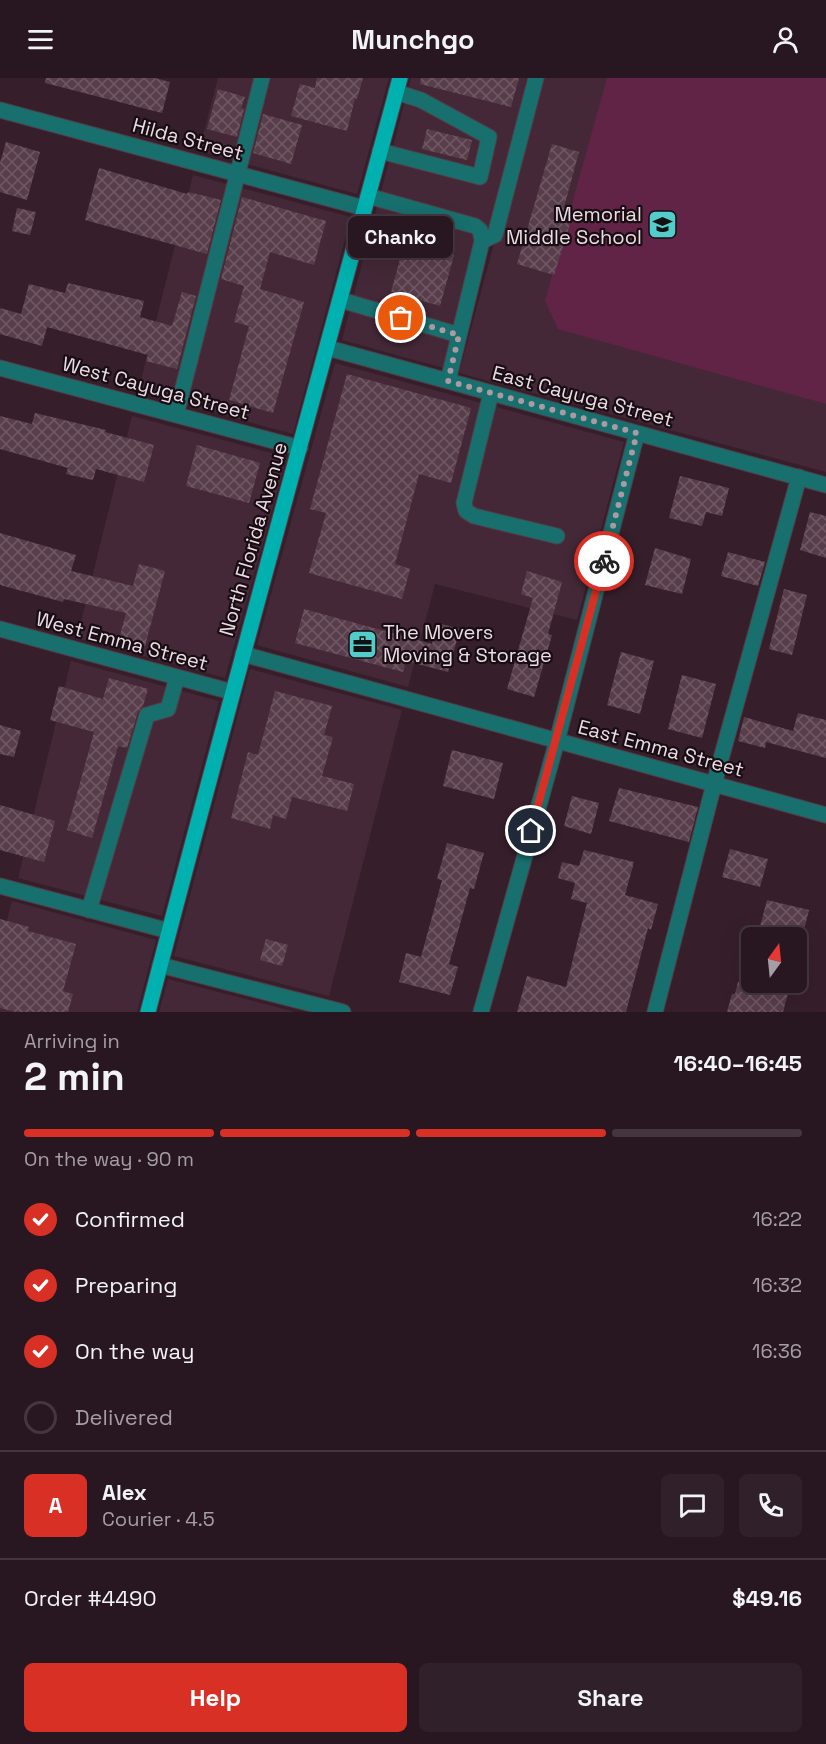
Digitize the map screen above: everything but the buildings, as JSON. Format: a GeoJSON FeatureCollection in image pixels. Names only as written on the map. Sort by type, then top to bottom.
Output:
{"type":"FeatureCollection","features":[{"type":"Feature","properties":{"kind":"main road","name":"North Florida Avenue"},"geometry":{"type":"LineString","coordinates":[[148,1012],[232,692],[328,348],[398,85]]}},
{"type":"Feature","properties":{"kind":"street"},"geometry":{"type":"LineString","coordinates":[[176,415],[262,78]]}},
{"type":"Feature","properties":{"kind":"street"},"geometry":{"type":"LineString","coordinates":[[448,381],[482,241],[495,235],[536,78]]}},
{"type":"Feature","properties":{"kind":"street"},"geometry":{"type":"LineString","coordinates":[[380,151],[480,177],[489,137],[398,85]]}},
{"type":"Feature","properties":{"kind":"street","name":"Hilda Street"},"geometry":{"type":"LineString","coordinates":[[0,110],[237,174],[475,226],[480,230],[482,241]]}},
{"type":"Feature","properties":{"kind":"street"},"geometry":{"type":"LineString","coordinates":[[341,300],[459,335]]}},
{"type":"Feature","properties":{"kind":"street","name":"East Cayuga Street"},"geometry":{"type":"LineString","coordinates":[[328,348],[826,485]]}},
{"type":"Feature","properties":{"kind":"street","name":"West Cayuga Street"},"geometry":{"type":"LineString","coordinates":[[0,368],[300,448]]}},
{"type":"Feature","properties":{"kind":"street"},"geometry":{"type":"LineString","coordinates":[[491,393],[464,503],[466,511],[474,516],[557,536]]}},
{"type":"Feature","properties":{"kind":"street"},"geometry":{"type":"LineString","coordinates":[[480,1012],[557,741],[637,433]]}},
{"type":"Feature","properties":{"kind":"street"},"geometry":{"type":"LineString","coordinates":[[655,1012],[714,784],[799,477]]}},
{"type":"Feature","properties":{"kind":"street","name":"West Emma Street"},"geometry":{"type":"LineString","coordinates":[[0,629],[232,692]]}},
{"type":"Feature","properties":{"kind":"street","name":"East Emma Street"},"geometry":{"type":"LineString","coordinates":[[243,654],[826,815]]}},
{"type":"Feature","properties":{"kind":"street"},"geometry":{"type":"LineString","coordinates":[[90,910],[147,715],[168,709],[177,677]]}},
{"type":"Feature","properties":{"kind":"street"},"geometry":{"type":"LineString","coordinates":[[0,886],[169,931]]}},
{"type":"Feature","properties":{"kind":"street"},"geometry":{"type":"LineString","coordinates":[[160,965],[291,1006],[343,1012]]}},
{"type":"Feature","properties":{"kind":"shaded area"},"geometry":{"type":"Polygon","coordinates":[[[218,78],[389,78],[357,194],[199,151],[218,78]]]}},
{"type":"Feature","properties":{"kind":"shaded area"},"geometry":{"type":"Polygon","coordinates":[[[411,78],[527,78],[514,137],[451,370],[342,340],[411,78]]]}},
{"type":"Feature","properties":{"kind":"shaded area","name":"Memorial Middle School"},"geometry":{"type":"Polygon","coordinates":[[[539,78],[826,78],[826,472],[459,373],[539,78]]]}},
{"type":"Feature","properties":{"kind":"shaded area","name":"Memorial Middle School"},"geometry":{"type":"Polygon","coordinates":[[[607,78],[826,78],[826,404],[558,329],[545,301],[607,78]]]}},
{"type":"Feature","properties":{"kind":"shaded area"},"geometry":{"type":"Polygon","coordinates":[[[193,175],[351,217],[293,434],[138,392],[193,175]]]}},
{"type":"Feature","properties":{"kind":"shaded area"},"geometry":{"type":"Polygon","coordinates":[[[335,363],[624,442],[577,620],[435,584],[408,687],[257,645],[335,363]]]}},
{"type":"Feature","properties":{"kind":"shaded area"},"geometry":{"type":"Polygon","coordinates":[[[132,416],[287,457],[225,678],[77,638],[132,416]]]}},
{"type":"Feature","properties":{"kind":"shaded area"},"geometry":{"type":"Polygon","coordinates":[[[71,661],[219,701],[162,916],[18,878],[71,661]]]}},
{"type":"Feature","properties":{"kind":"shaded area"},"geometry":{"type":"Polygon","coordinates":[[[250,669],[402,710],[329,996],[174,956],[250,669]]]}},
{"type":"Feature","properties":{"kind":"shaded area"},"geometry":{"type":"Polygon","coordinates":[[[12,901],[156,940],[137,1012],[0,1012],[0,948],[12,901]]]}},
{"type":"Feature","properties":{"kind":"shaded area"},"geometry":{"type":"Polygon","coordinates":[[[168,979],[295,1012],[159,1012],[168,979]]]}},
{"type":"Feature","properties":{"kind":"way so far"},"geometry":{"type":"LineString","coordinates":[[401,318],[459,335],[448,381],[637,433],[604,561]]}},
{"type":"Feature","properties":{"kind":"place","name":"Memorial Middle School"},"geometry":{"type":"Point","coordinates":[663,225]}},
{"type":"Feature","properties":{"kind":"place","name":"Chanko"},"geometry":{"type":"Point","coordinates":[401,318]}},
{"type":"Feature","properties":{"kind":"place","name":"The Movers Moving & Storage"},"geometry":{"type":"Point","coordinates":[362,644]}},
{"type":"Feature","properties":{"kind":"route"},"geometry":{"type":"LineString","coordinates":[[531,831],[604,561]]}}]}
